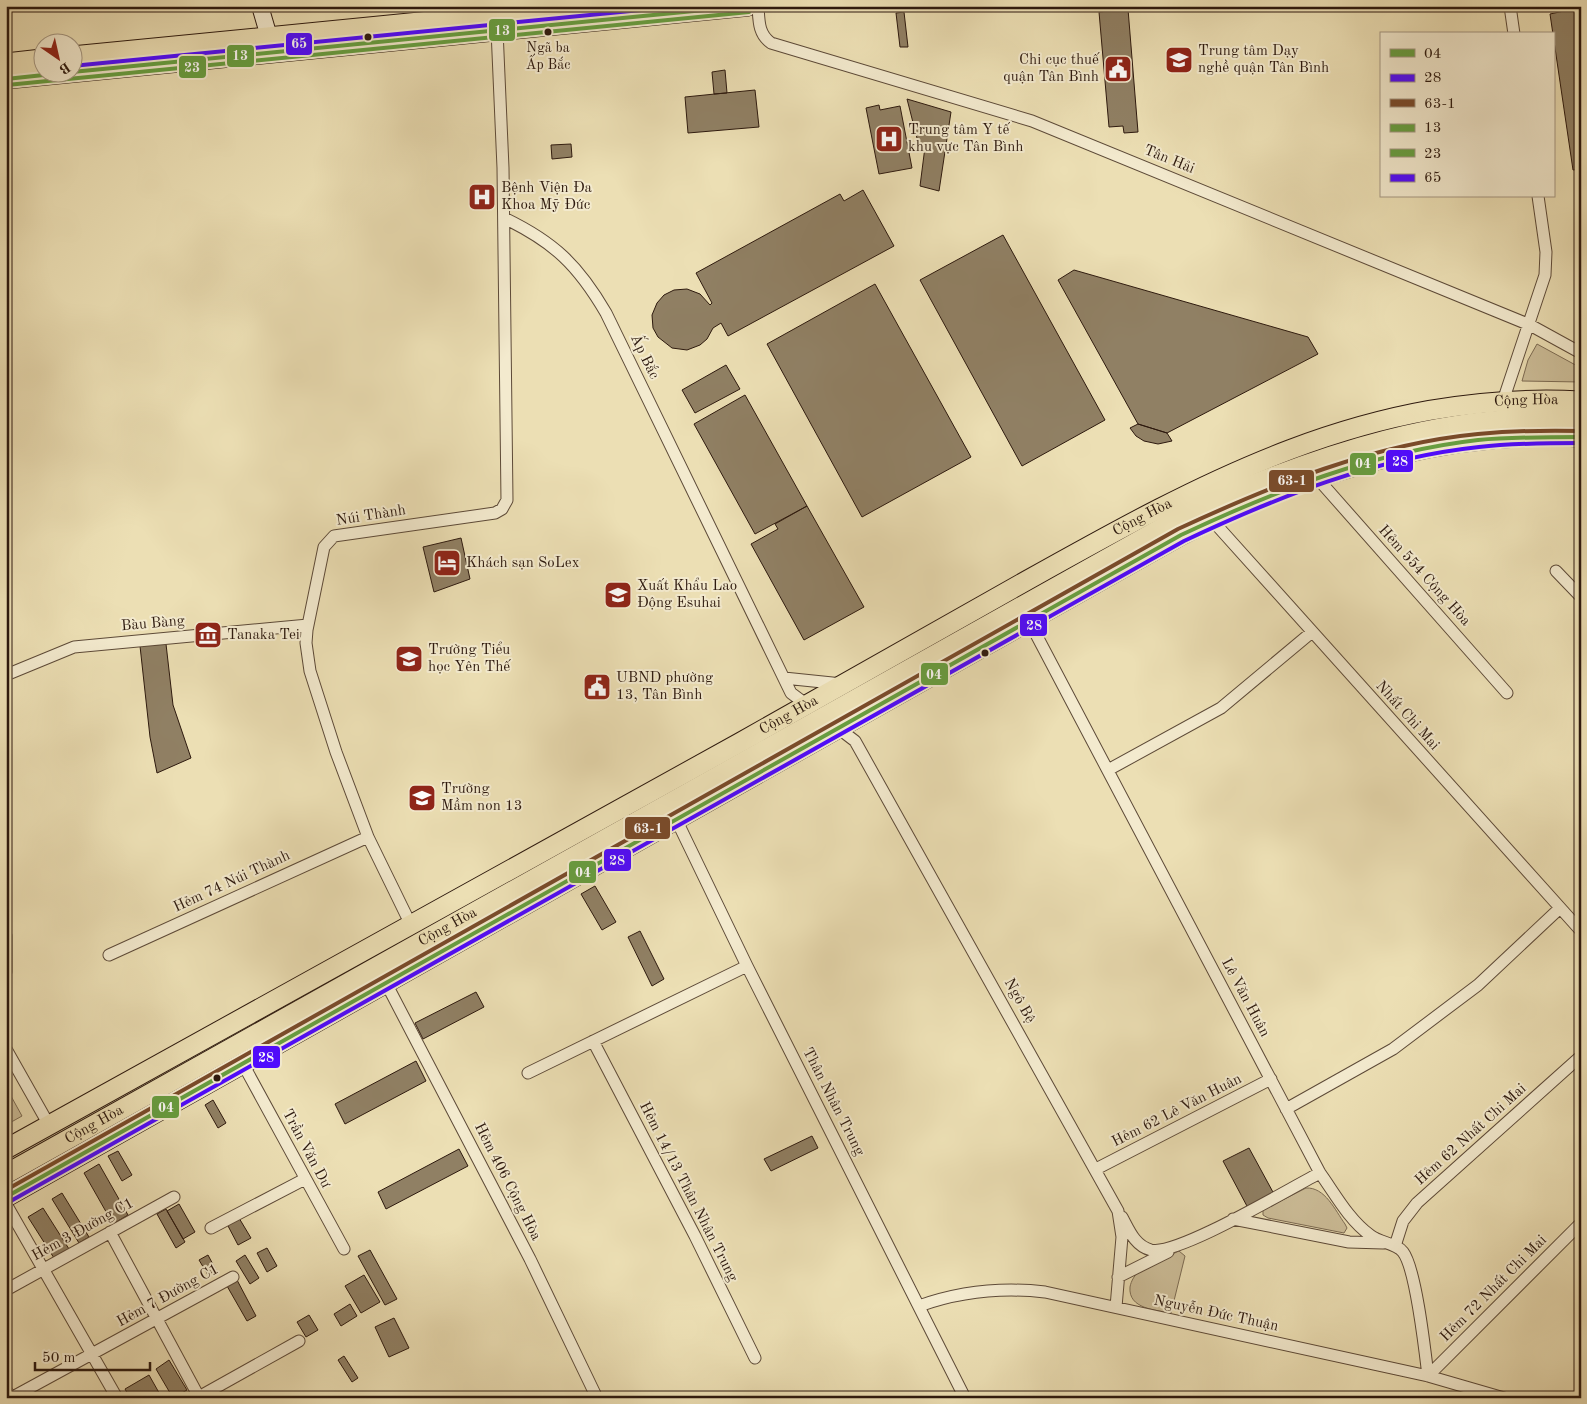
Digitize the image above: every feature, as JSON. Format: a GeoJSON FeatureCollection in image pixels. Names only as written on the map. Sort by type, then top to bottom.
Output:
{"type":"FeatureCollection","features":[{"type":"Feature","properties":{"kind":"main road"},"geometry":{"type":"LineString","coordinates":[[497,22],[582,6]]}},
{"type":"Feature","properties":{"kind":"main road"},"geometry":{"type":"LineString","coordinates":[[6,79],[271,44],[497,22],[748,6]]}},
{"type":"Feature","properties":{"kind":"main road"},"geometry":{"type":"LineString","coordinates":[[82,55],[271,44]]}},
{"type":"Feature","properties":{"kind":"main road"},"geometry":{"type":"LineString","coordinates":[[6,63],[32,60]]}},
{"type":"Feature","properties":{"kind":"main road","name":"Cộng Hòa"},"geometry":{"type":"LineString","coordinates":[[6,1149],[1158,508],[1255,462],[1336,434],[1404,415],[1437,408],[1503,401],[1581,401]]}},
{"type":"Feature","properties":{"kind":"main road","name":"Cộng Hòa"},"geometry":{"type":"LineString","coordinates":[[6,1174],[1199,507],[1282,472],[1367,444],[1433,428],[1525,419],[1581,418]]}},
{"type":"Feature","properties":{"kind":"main road","name":"Cộng Hòa"},"geometry":{"type":"LineString","coordinates":[[6,1197],[838,728],[1212,520],[1318,479],[1394,456],[1461,441],[1534,435],[1581,436]]}},
{"type":"Feature","properties":{"kind":"main road"},"geometry":{"type":"LineString","coordinates":[[807,705],[838,728]]}},
{"type":"Feature","properties":{"kind":"street"},"geometry":{"type":"LineString","coordinates":[[260,6],[271,44]]}},
{"type":"Feature","properties":{"kind":"street","name":"Tân Hải"},"geometry":{"type":"LineString","coordinates":[[758,6],[762,32],[771,43],[1032,121],[1530,325],[1581,353]]}},
{"type":"Feature","properties":{"kind":"street"},"geometry":{"type":"LineString","coordinates":[[1510,6],[1514,32]]}},
{"type":"Feature","properties":{"kind":"street"},"geometry":{"type":"LineString","coordinates":[[497,22],[504,218]]}},
{"type":"Feature","properties":{"kind":"street"},"geometry":{"type":"LineString","coordinates":[[1503,401],[1543,285],[1546,265],[1538,198]]}},
{"type":"Feature","properties":{"kind":"street","name":"Núi Thành"},"geometry":{"type":"LineString","coordinates":[[411,924],[368,837],[336,752],[310,671],[306,643],[308,625],[324,547],[334,536],[495,513],[506,504],[504,218]]}},
{"type":"Feature","properties":{"kind":"street","name":"Ấp Bắc"},"geometry":{"type":"LineString","coordinates":[[504,218],[532,232],[558,250],[578,270],[593,291],[606,313],[791,693],[807,705]]}},
{"type":"Feature","properties":{"kind":"street","name":"Hẻm 554 Cộng Hòa"},"geometry":{"type":"LineString","coordinates":[[1318,479],[1507,693]]}},
{"type":"Feature","properties":{"kind":"street","name":"Nhất Chi Mai"},"geometry":{"type":"LineString","coordinates":[[1212,520],[1581,931]]}},
{"type":"Feature","properties":{"kind":"street"},"geometry":{"type":"LineString","coordinates":[[1556,571],[1581,597]]}},
{"type":"Feature","properties":{"kind":"street","name":"Lê Văn Huân"},"geometry":{"type":"LineString","coordinates":[[1029,621],[1320,1173],[1356,1221],[1370,1235],[1383,1243],[1395,1246]]}},
{"type":"Feature","properties":{"kind":"street","name":"Bàu Bàng"},"geometry":{"type":"LineString","coordinates":[[6,675],[74,647],[308,625]]}},
{"type":"Feature","properties":{"kind":"street"},"geometry":{"type":"LineString","coordinates":[[1108,770],[1221,708],[1312,632]]}},
{"type":"Feature","properties":{"kind":"street"},"geometry":{"type":"LineString","coordinates":[[784,678],[844,684]]}},
{"type":"Feature","properties":{"kind":"street","name":"Ngô Bệ"},"geometry":{"type":"LineString","coordinates":[[838,728],[855,741],[1118,1210],[1122,1237],[1116,1307]]}},
{"type":"Feature","properties":{"kind":"street","name":"Thân Nhân Trung"},"geometry":{"type":"LineString","coordinates":[[676,820],[747,966],[964,1398]]}},
{"type":"Feature","properties":{"kind":"street","name":"Hẻm 74 Núi Thành"},"geometry":{"type":"LineString","coordinates":[[109,955],[368,837]]}},
{"type":"Feature","properties":{"kind":"street"},"geometry":{"type":"LineString","coordinates":[[1286,1109],[1393,1049],[1478,985],[1560,908]]}},
{"type":"Feature","properties":{"kind":"street"},"geometry":{"type":"LineString","coordinates":[[6,936],[6,972]]}},
{"type":"Feature","properties":{"kind":"street"},"geometry":{"type":"LineString","coordinates":[[528,1073],[747,966]]}},
{"type":"Feature","properties":{"kind":"street","name":"Hẻm 406 Cộng Hòa"},"geometry":{"type":"LineString","coordinates":[[386,983],[530,1259],[597,1398]]}},
{"type":"Feature","properties":{"kind":"street","name":"Hẻm 14/13 Thân Nhân Trung"},"geometry":{"type":"LineString","coordinates":[[593,1041],[695,1236],[755,1358]]}},
{"type":"Feature","properties":{"kind":"street"},"geometry":{"type":"LineString","coordinates":[[7,1053],[49,1125]]}},
{"type":"Feature","properties":{"kind":"street","name":"Hẻm 62 Nhất Chi Mai"},"geometry":{"type":"LineString","coordinates":[[1395,1246],[1403,1221],[1417,1203],[1581,1056]]}},
{"type":"Feature","properties":{"kind":"street","name":"Trần Văn Dư"},"geometry":{"type":"LineString","coordinates":[[243,1064],[344,1249]]}},
{"type":"Feature","properties":{"kind":"street","name":"Hẻm 62 Lê Văn Huân"},"geometry":{"type":"LineString","coordinates":[[1096,1169],[1271,1079]]}},
{"type":"Feature","properties":{"kind":"street"},"geometry":{"type":"LineString","coordinates":[[1118,1277],[1320,1173]]}},
{"type":"Feature","properties":{"kind":"street"},"geometry":{"type":"LineString","coordinates":[[211,1228],[305,1179]]}},
{"type":"Feature","properties":{"kind":"street","name":"Hẻm 3 Đường C1"},"geometry":{"type":"LineString","coordinates":[[6,1290],[174,1197]]}},
{"type":"Feature","properties":{"kind":"street"},"geometry":{"type":"LineString","coordinates":[[6,1204],[117,1398]]}},
{"type":"Feature","properties":{"kind":"street"},"geometry":{"type":"LineString","coordinates":[[1118,1210],[1131,1234],[1142,1246],[1150,1250],[1161,1251],[1180,1245]]}},
{"type":"Feature","properties":{"kind":"street"},"geometry":{"type":"LineString","coordinates":[[1233,1219],[1349,1242],[1383,1243]]}},
{"type":"Feature","properties":{"kind":"street","name":"Hẻm 72 Nhất Chi Mai"},"geometry":{"type":"LineString","coordinates":[[1428,1376],[1581,1222]]}},
{"type":"Feature","properties":{"kind":"street"},"geometry":{"type":"LineString","coordinates":[[110,1232],[198,1397],[299,1341]]}},
{"type":"Feature","properties":{"kind":"street"},"geometry":{"type":"LineString","coordinates":[[1395,1246],[1402,1250],[1409,1264],[1428,1376]]}},
{"type":"Feature","properties":{"kind":"street","name":"Hẻm 7 Đường C1"},"geometry":{"type":"LineString","coordinates":[[11,1398],[233,1277]]}},
{"type":"Feature","properties":{"kind":"street","name":"Nguyễn Đức Thuận"},"geometry":{"type":"LineString","coordinates":[[919,1306],[962,1293],[1010,1289],[1045,1292],[1428,1376],[1504,1398]]}},
{"type":"Feature","properties":{"kind":"street"},"geometry":{"type":"LineString","coordinates":[[6,1390],[11,1398]]}},
{"type":"Feature","properties":{"kind":"shaded area"},"geometry":{"type":"Polygon","coordinates":[[[1537,344],[1581,368],[1581,382],[1522,381],[1528,360],[1537,344]]]}},
{"type":"Feature","properties":{"kind":"shaded area"},"geometry":{"type":"Polygon","coordinates":[[[6,1087],[22,1116],[6,1125],[6,1087]]]}},
{"type":"Feature","properties":{"kind":"shaded area"},"geometry":{"type":"Polygon","coordinates":[[[1306,1188],[1319,1191],[1329,1200],[1347,1228],[1344,1233],[1268,1218],[1263,1215],[1263,1210],[1306,1188]]]}},
{"type":"Feature","properties":{"kind":"shaded area"},"geometry":{"type":"Polygon","coordinates":[[[1179,1251],[1185,1256],[1171,1313],[1144,1307],[1133,1300],[1130,1287],[1132,1280],[1138,1272],[1179,1251]]]}},
{"type":"Feature","properties":{"kind":"building"},"geometry":{"type":"Polygon","coordinates":[[[1563,6],[1581,6],[1581,169],[1573,170],[1550,14],[1564,11],[1563,6]]]}},
{"type":"Feature","properties":{"kind":"building","name":"Chi cục thuế quận Tân Bình"},"geometry":{"type":"Polygon","coordinates":[[[1128,9],[1138,132],[1124,133],[1123,126],[1109,127],[1099,12],[1128,9]]]}},
{"type":"Feature","properties":{"kind":"building"},"geometry":{"type":"Polygon","coordinates":[[[904,12],[908,47],[900,47],[896,13],[904,12]]]}},
{"type":"Feature","properties":{"kind":"building"},"geometry":{"type":"Polygon","coordinates":[[[725,70],[727,93],[714,94],[712,72],[725,70]]]}},
{"type":"Feature","properties":{"kind":"building"},"geometry":{"type":"Polygon","coordinates":[[[755,90],[759,127],[688,133],[685,97],[755,90]]]}},
{"type":"Feature","properties":{"kind":"building"},"geometry":{"type":"Polygon","coordinates":[[[907,99],[951,112],[939,191],[920,186],[925,147],[919,146],[907,99]]]}},
{"type":"Feature","properties":{"kind":"building","name":"Trung tâm Y tế khu vực Tân Bình"},"geometry":{"type":"Polygon","coordinates":[[[879,105],[880,110],[900,106],[912,168],[879,174],[866,108],[879,105]]]}},
{"type":"Feature","properties":{"kind":"building"},"geometry":{"type":"Polygon","coordinates":[[[571,144],[572,157],[552,159],[551,145],[571,144]]]}},
{"type":"Feature","properties":{"kind":"building"},"geometry":{"type":"Polygon","coordinates":[[[863,190],[894,246],[728,336],[721,323],[713,328],[707,339],[700,345],[687,350],[672,348],[658,337],[653,328],[652,315],[657,303],[664,295],[674,290],[687,289],[700,294],[710,305],[712,303],[696,273],[840,194],[844,201],[863,190]]]}},
{"type":"Feature","properties":{"kind":"building"},"geometry":{"type":"Polygon","coordinates":[[[1003,235],[1105,420],[1022,466],[920,280],[1003,235]]]}},
{"type":"Feature","properties":{"kind":"building"},"geometry":{"type":"Polygon","coordinates":[[[1074,270],[1308,337],[1318,354],[1167,433],[1138,424],[1058,280],[1074,270]]]}},
{"type":"Feature","properties":{"kind":"building"},"geometry":{"type":"Polygon","coordinates":[[[875,284],[971,457],[862,517],[767,344],[875,284]]]}},
{"type":"Feature","properties":{"kind":"building"},"geometry":{"type":"Polygon","coordinates":[[[726,365],[740,389],[695,413],[682,390],[726,365]]]}},
{"type":"Feature","properties":{"kind":"building"},"geometry":{"type":"Polygon","coordinates":[[[745,395],[807,506],[755,534],[694,424],[745,395]]]}},
{"type":"Feature","properties":{"kind":"building"},"geometry":{"type":"Polygon","coordinates":[[[1138,424],[1167,433],[1172,441],[1158,444],[1144,441],[1136,436],[1130,428],[1138,424]]]}},
{"type":"Feature","properties":{"kind":"building"},"geometry":{"type":"Polygon","coordinates":[[[807,506],[864,607],[804,640],[751,544],[778,529],[775,524],[807,506]]]}},
{"type":"Feature","properties":{"kind":"building","name":"Khách sạn SoLex"},"geometry":{"type":"Polygon","coordinates":[[[461,538],[470,579],[434,592],[423,547],[461,538]]]}},
{"type":"Feature","properties":{"kind":"building"},"geometry":{"type":"Polygon","coordinates":[[[166,644],[173,705],[191,758],[157,773],[150,737],[140,646],[166,644]]]}},
{"type":"Feature","properties":{"kind":"building"},"geometry":{"type":"Polygon","coordinates":[[[595,886],[616,922],[602,930],[581,894],[595,886]]]}},
{"type":"Feature","properties":{"kind":"building"},"geometry":{"type":"Polygon","coordinates":[[[640,931],[664,979],[652,986],[628,937],[640,931]]]}},
{"type":"Feature","properties":{"kind":"building"},"geometry":{"type":"Polygon","coordinates":[[[476,992],[484,1007],[423,1039],[415,1023],[476,992]]]}},
{"type":"Feature","properties":{"kind":"building"},"geometry":{"type":"Polygon","coordinates":[[[416,1061],[426,1081],[345,1124],[335,1104],[416,1061]]]}},
{"type":"Feature","properties":{"kind":"building"},"geometry":{"type":"Polygon","coordinates":[[[213,1100],[226,1123],[218,1128],[205,1105],[213,1100]]]}},
{"type":"Feature","properties":{"kind":"building"},"geometry":{"type":"Polygon","coordinates":[[[812,1136],[818,1148],[771,1171],[764,1159],[812,1136]]]}},
{"type":"Feature","properties":{"kind":"building"},"geometry":{"type":"Polygon","coordinates":[[[1249,1148],[1274,1194],[1248,1208],[1223,1161],[1249,1148]]]}},
{"type":"Feature","properties":{"kind":"building"},"geometry":{"type":"Polygon","coordinates":[[[459,1149],[468,1166],[386,1209],[378,1192],[459,1149]]]}},
{"type":"Feature","properties":{"kind":"building"},"geometry":{"type":"Polygon","coordinates":[[[118,1151],[132,1175],[122,1181],[108,1156],[118,1151]]]}},
{"type":"Feature","properties":{"kind":"building"},"geometry":{"type":"Polygon","coordinates":[[[99,1164],[128,1215],[113,1224],[84,1173],[99,1164]]]}},
{"type":"Feature","properties":{"kind":"building"},"geometry":{"type":"Polygon","coordinates":[[[62,1193],[89,1237],[79,1243],[52,1199],[62,1193]]]}},
{"type":"Feature","properties":{"kind":"building"},"geometry":{"type":"Polygon","coordinates":[[[179,1204],[195,1232],[183,1239],[167,1211],[179,1204]]]}},
{"type":"Feature","properties":{"kind":"building"},"geometry":{"type":"Polygon","coordinates":[[[43,1208],[69,1249],[54,1258],[28,1217],[43,1208]]]}},
{"type":"Feature","properties":{"kind":"building"},"geometry":{"type":"Polygon","coordinates":[[[166,1209],[185,1242],[176,1248],[157,1214],[166,1209]]]}},
{"type":"Feature","properties":{"kind":"building"},"geometry":{"type":"Polygon","coordinates":[[[239,1218],[251,1238],[238,1245],[227,1224],[239,1218]]]}},
{"type":"Feature","properties":{"kind":"building"},"geometry":{"type":"Polygon","coordinates":[[[267,1248],[277,1266],[267,1272],[257,1253],[267,1248]]]}},
{"type":"Feature","properties":{"kind":"building"},"geometry":{"type":"Polygon","coordinates":[[[370,1250],[397,1299],[385,1305],[358,1256],[370,1250]]]}},
{"type":"Feature","properties":{"kind":"building"},"geometry":{"type":"Polygon","coordinates":[[[208,1255],[216,1270],[208,1275],[199,1260],[208,1255]]]}},
{"type":"Feature","properties":{"kind":"building"},"geometry":{"type":"Polygon","coordinates":[[[245,1255],[259,1278],[250,1284],[236,1261],[245,1255]]]}},
{"type":"Feature","properties":{"kind":"building"},"geometry":{"type":"Polygon","coordinates":[[[364,1275],[380,1302],[361,1313],[345,1286],[364,1275]]]}},
{"type":"Feature","properties":{"kind":"building"},"geometry":{"type":"Polygon","coordinates":[[[237,1280],[256,1316],[247,1321],[227,1286],[237,1280]]]}},
{"type":"Feature","properties":{"kind":"building"},"geometry":{"type":"Polygon","coordinates":[[[350,1304],[357,1316],[341,1326],[334,1314],[350,1304]]]}},
{"type":"Feature","properties":{"kind":"building"},"geometry":{"type":"Polygon","coordinates":[[[309,1315],[318,1330],[306,1337],[297,1322],[309,1315]]]}},
{"type":"Feature","properties":{"kind":"building"},"geometry":{"type":"Polygon","coordinates":[[[394,1318],[409,1348],[389,1357],[375,1327],[394,1318]]]}},
{"type":"Feature","properties":{"kind":"building"},"geometry":{"type":"Polygon","coordinates":[[[344,1356],[358,1378],[352,1382],[338,1360],[344,1356]]]}},
{"type":"Feature","properties":{"kind":"building"},"geometry":{"type":"Polygon","coordinates":[[[169,1360],[187,1390],[173,1398],[156,1369],[169,1360]]]}},
{"type":"Feature","properties":{"kind":"building"},"geometry":{"type":"Polygon","coordinates":[[[149,1375],[162,1398],[130,1398],[125,1389],[149,1375]]]}},
{"type":"Feature","properties":{"kind":"transit line","name":"65"},"geometry":{"type":"LineString","coordinates":[[82,65],[682,6]]}},
{"type":"Feature","properties":{"kind":"transit line","name":"13"},"geometry":{"type":"LineString","coordinates":[[82,71],[745,6]]}},
{"type":"Feature","properties":{"kind":"transit line","name":"23"},"geometry":{"type":"LineString","coordinates":[[7,85],[749,12]]}},
{"type":"Feature","properties":{"kind":"transit line","name":"13"},"geometry":{"type":"LineString","coordinates":[[6,79],[32,76]]}},
{"type":"Feature","properties":{"kind":"transit line","name":"63-1"},"geometry":{"type":"LineString","coordinates":[[6,1190],[1178,529],[1287,482],[1362,457],[1400,447],[1478,434],[1529,431],[1581,431]]}},
{"type":"Feature","properties":{"kind":"transit line","name":"04"},"geometry":{"type":"LineString","coordinates":[[6,1197],[1181,535],[1252,503],[1289,489],[1363,464],[1401,454],[1478,440],[1581,437]]}},
{"type":"Feature","properties":{"kind":"transit line","name":"28"},"geometry":{"type":"LineString","coordinates":[[9,1202],[1184,541],[1291,495],[1364,470],[1402,460],[1440,452],[1492,446],[1530,443],[1581,443]]}},
{"type":"Feature","properties":{"kind":"place","name":"Ngã ba Ấp Bắc"},"geometry":{"type":"Point","coordinates":[548,32]}},
{"type":"Feature","properties":{"kind":"place","name":"Trung tâm Dạy nghề quận Tân Bình"},"geometry":{"type":"Point","coordinates":[1179,60]}},
{"type":"Feature","properties":{"kind":"place","name":"Chi cục thuế quận Tân Bình"},"geometry":{"type":"Point","coordinates":[1118,69]}},
{"type":"Feature","properties":{"kind":"place","name":"Trung tâm Y tế khu vực Tân Bình"},"geometry":{"type":"Point","coordinates":[889,139]}},
{"type":"Feature","properties":{"kind":"place","name":"Bệnh Viện Đa Khoa Mỹ Đức"},"geometry":{"type":"Point","coordinates":[482,197]}},
{"type":"Feature","properties":{"kind":"place","name":"Khách sạn SoLex"},"geometry":{"type":"Point","coordinates":[447,563]}},
{"type":"Feature","properties":{"kind":"place","name":"Xuất Khẩu Lao Động Esuhai"},"geometry":{"type":"Point","coordinates":[618,595]}},
{"type":"Feature","properties":{"kind":"place","name":"Tanaka Tei"},"geometry":{"type":"Point","coordinates":[208,635]}},
{"type":"Feature","properties":{"kind":"place","name":"Trường Tiểu học Yên Thế"},"geometry":{"type":"Point","coordinates":[409,659]}},
{"type":"Feature","properties":{"kind":"place","name":"UBND phường 13, Tân Bình"},"geometry":{"type":"Point","coordinates":[597,687]}},
{"type":"Feature","properties":{"kind":"place","name":"Trường Mầm non 13"},"geometry":{"type":"Point","coordinates":[422,798]}}]}
